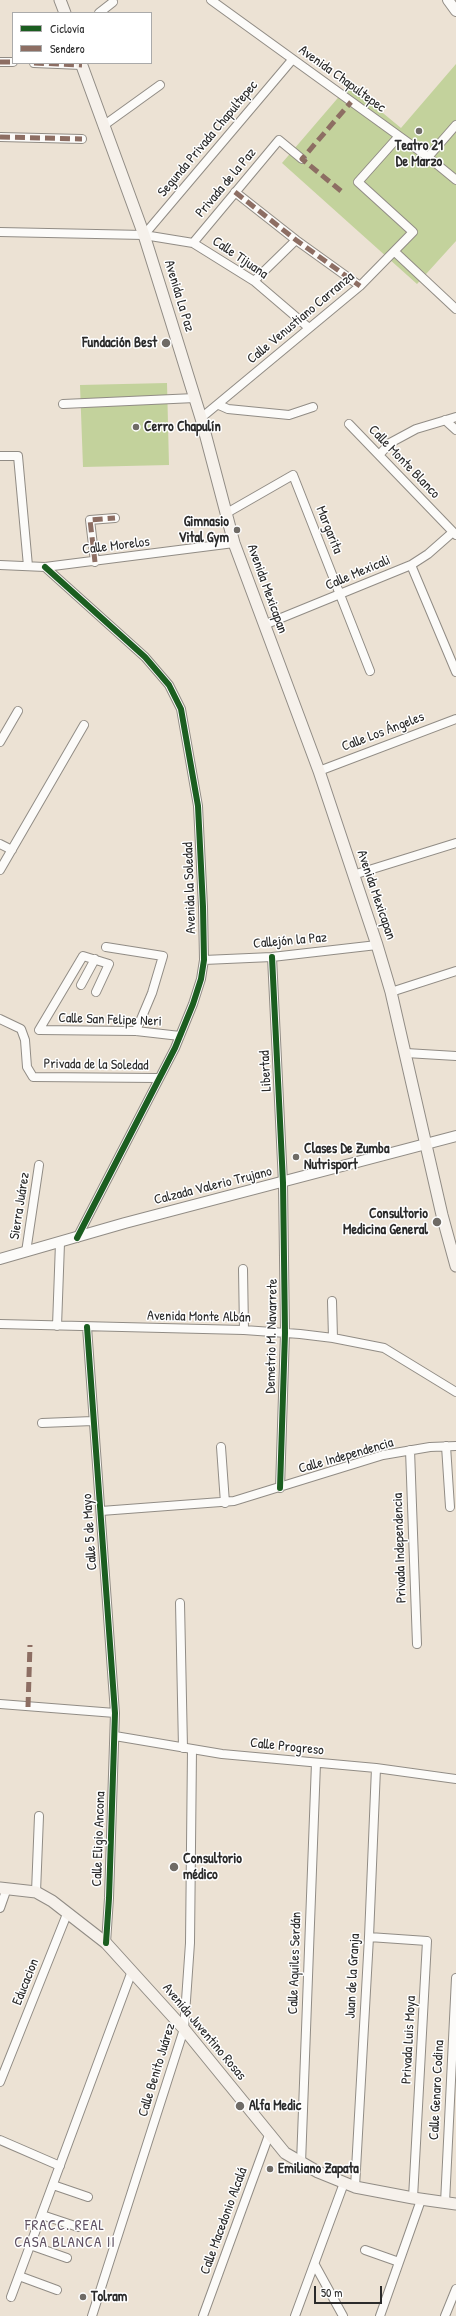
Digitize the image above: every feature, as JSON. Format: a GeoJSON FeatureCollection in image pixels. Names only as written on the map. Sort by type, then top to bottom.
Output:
{"type":"FeatureCollection","features":[{"type":"Feature","properties":{"kind":"main road"},"geometry":{"type":"LineString","coordinates":[[60,0],[65,12]]}},
{"type":"Feature","properties":{"kind":"main road","name":"Avenida La Paz"},"geometry":{"type":"LineString","coordinates":[[82,64],[103,126],[144,235],[201,418],[225,514],[234,543]]}},
{"type":"Feature","properties":{"kind":"main road","name":"Avenida Mexicapan"},"geometry":{"type":"LineString","coordinates":[[234,543],[319,770],[377,945],[391,992],[427,1144],[442,1215],[456,1266]]}},
{"type":"Feature","properties":{"kind":"main road","name":"Avenida Juventino Rosas"},"geometry":{"type":"LineString","coordinates":[[4,1888],[36,1892],[52,1901],[106,1943],[184,2029],[285,2153],[301,2163],[355,2187],[417,2199],[456,2204]]}},
{"type":"Feature","properties":{"kind":"street","name":"Avenida Chapultepec"},"geometry":{"type":"LineString","coordinates":[[211,0],[221,3],[292,60],[399,136],[456,180]]}},
{"type":"Feature","properties":{"kind":"street"},"geometry":{"type":"LineString","coordinates":[[448,0],[456,11]]}},
{"type":"Feature","properties":{"kind":"street"},"geometry":{"type":"LineString","coordinates":[[100,12],[113,2]]}},
{"type":"Feature","properties":{"kind":"street","name":"Segunda Privada Chapultepec"},"geometry":{"type":"LineString","coordinates":[[144,235],[292,60]]}},
{"type":"Feature","properties":{"kind":"street"},"geometry":{"type":"LineString","coordinates":[[0,62],[12,62]]}},
{"type":"Feature","properties":{"kind":"street"},"geometry":{"type":"LineString","coordinates":[[103,126],[160,85]]}},
{"type":"Feature","properties":{"kind":"street"},"geometry":{"type":"LineString","coordinates":[[428,158],[456,125]]}},
{"type":"Feature","properties":{"kind":"street","name":"Calle Venustiano Carranza"},"geometry":{"type":"LineString","coordinates":[[201,418],[360,286],[413,232],[358,182],[399,136]]}},
{"type":"Feature","properties":{"kind":"street"},"geometry":{"type":"LineString","coordinates":[[0,137],[82,139]]}},
{"type":"Feature","properties":{"kind":"street","name":"Privada de la Paz"},"geometry":{"type":"LineString","coordinates":[[193,243],[279,140],[302,159]]}},
{"type":"Feature","properties":{"kind":"street"},"geometry":{"type":"LineString","coordinates":[[235,192],[296,240],[360,286]]}},
{"type":"Feature","properties":{"kind":"street","name":"Calle Tijuana"},"geometry":{"type":"LineString","coordinates":[[0,232],[144,235],[193,243],[254,281],[309,328]]}},
{"type":"Feature","properties":{"kind":"street"},"geometry":{"type":"LineString","coordinates":[[254,281],[296,240]]}},
{"type":"Feature","properties":{"kind":"street"},"geometry":{"type":"LineString","coordinates":[[394,252],[456,309]]}},
{"type":"Feature","properties":{"kind":"street"},"geometry":{"type":"LineString","coordinates":[[63,404],[195,398]]}},
{"type":"Feature","properties":{"kind":"street"},"geometry":{"type":"LineString","coordinates":[[219,404],[228,409],[289,415],[314,407]]}},
{"type":"Feature","properties":{"kind":"street"},"geometry":{"type":"LineString","coordinates":[[380,454],[390,443],[409,433],[456,417]]}},
{"type":"Feature","properties":{"kind":"street"},"geometry":{"type":"LineString","coordinates":[[445,420],[456,430]]}},
{"type":"Feature","properties":{"kind":"street","name":"Calle Monte Blanco"},"geometry":{"type":"LineString","coordinates":[[349,424],[380,454],[455,533]]}},
{"type":"Feature","properties":{"kind":"street"},"geometry":{"type":"LineString","coordinates":[[0,456],[18,456],[28,566]]}},
{"type":"Feature","properties":{"kind":"street","name":"Margarita"},"geometry":{"type":"LineString","coordinates":[[225,514],[293,476],[370,671]]}},
{"type":"Feature","properties":{"kind":"street"},"geometry":{"type":"LineString","coordinates":[[95,562],[90,520],[115,518]]}},
{"type":"Feature","properties":{"kind":"street","name":"Calle Mexicali"},"geometry":{"type":"LineString","coordinates":[[264,625],[411,565],[455,533]]}},
{"type":"Feature","properties":{"kind":"street","name":"Calle Morelos"},"geometry":{"type":"LineString","coordinates":[[0,565],[45,567],[95,562],[234,543]]}},
{"type":"Feature","properties":{"kind":"street"},"geometry":{"type":"LineString","coordinates":[[411,565],[456,672]]}},
{"type":"Feature","properties":{"kind":"street","name":"Avenida la Soledad"},"geometry":{"type":"LineString","coordinates":[[45,567],[145,657],[169,685],[181,709],[198,806],[204,960],[201,979],[180,1036],[77,1238]]}},
{"type":"Feature","properties":{"kind":"street"},"geometry":{"type":"LineString","coordinates":[[0,742],[18,711]]}},
{"type":"Feature","properties":{"kind":"street","name":"Calle Los Ángeles"},"geometry":{"type":"LineString","coordinates":[[319,770],[456,719]]}},
{"type":"Feature","properties":{"kind":"street"},"geometry":{"type":"LineString","coordinates":[[0,870],[84,725]]}},
{"type":"Feature","properties":{"kind":"street"},"geometry":{"type":"LineString","coordinates":[[353,874],[456,843]]}},
{"type":"Feature","properties":{"kind":"street"},"geometry":{"type":"LineString","coordinates":[[0,844],[12,850]]}},
{"type":"Feature","properties":{"kind":"street","name":"Callejón la Paz"},"geometry":{"type":"LineString","coordinates":[[204,960],[272,957],[377,945]]}},
{"type":"Feature","properties":{"kind":"street"},"geometry":{"type":"LineString","coordinates":[[106,946],[163,956],[152,993],[136,1032]]}},
{"type":"Feature","properties":{"kind":"street","name":"Calle San Felipe Neri"},"geometry":{"type":"LineString","coordinates":[[95,959],[83,956],[79,960],[39,1030],[136,1032],[180,1036]]}},
{"type":"Feature","properties":{"kind":"street","name":"Libertad"},"geometry":{"type":"LineString","coordinates":[[272,957],[283,1183]]}},
{"type":"Feature","properties":{"kind":"street"},"geometry":{"type":"LineString","coordinates":[[81,985],[95,959],[109,964],[96,992]]}},
{"type":"Feature","properties":{"kind":"street"},"geometry":{"type":"LineString","coordinates":[[391,992],[456,971]]}},
{"type":"Feature","properties":{"kind":"street","name":"Privada de la Soledad"},"geometry":{"type":"LineString","coordinates":[[0,1019],[14,1024],[21,1029],[25,1040],[27,1067],[33,1077],[158,1078]]}},
{"type":"Feature","properties":{"kind":"street"},"geometry":{"type":"LineString","coordinates":[[406,1053],[456,1056]]}},
{"type":"Feature","properties":{"kind":"street","name":"Calzada Valerio Trujano"},"geometry":{"type":"LineString","coordinates":[[0,1259],[60,1243],[124,1223],[283,1183],[456,1136]]}},
{"type":"Feature","properties":{"kind":"street","name":"Sierra Juárez"},"geometry":{"type":"LineString","coordinates":[[26,1252],[39,1165]]}},
{"type":"Feature","properties":{"kind":"street","name":"Demetrio M. Navarrete"},"geometry":{"type":"LineString","coordinates":[[280,1488],[285,1333],[283,1183]]}},
{"type":"Feature","properties":{"kind":"street"},"geometry":{"type":"LineString","coordinates":[[57,1326],[60,1243]]}},
{"type":"Feature","properties":{"kind":"street"},"geometry":{"type":"LineString","coordinates":[[243,1269],[244,1330]]}},
{"type":"Feature","properties":{"kind":"street"},"geometry":{"type":"LineString","coordinates":[[332,1301],[333,1338]]}},
{"type":"Feature","properties":{"kind":"street","name":"Avenida Monte Albán"},"geometry":{"type":"LineString","coordinates":[[0,1324],[244,1330],[333,1338],[384,1348],[456,1392]]}},
{"type":"Feature","properties":{"kind":"street","name":"Calle 5 de Mayo"},"geometry":{"type":"LineString","coordinates":[[87,1327],[115,1713],[115,1736]]}},
{"type":"Feature","properties":{"kind":"street"},"geometry":{"type":"LineString","coordinates":[[42,1423],[93,1421]]}},
{"type":"Feature","properties":{"kind":"street"},"geometry":{"type":"LineString","coordinates":[[446,1446],[450,1507]]}},
{"type":"Feature","properties":{"kind":"street","name":"Calle Independencia"},"geometry":{"type":"LineString","coordinates":[[101,1511],[224,1503],[280,1488],[383,1455],[410,1450],[456,1446]]}},
{"type":"Feature","properties":{"kind":"street"},"geometry":{"type":"LineString","coordinates":[[221,1447],[224,1503]]}},
{"type":"Feature","properties":{"kind":"street","name":"Privada Independencia"},"geometry":{"type":"LineString","coordinates":[[410,1450],[417,1644]]}},
{"type":"Feature","properties":{"kind":"street"},"geometry":{"type":"LineString","coordinates":[[180,1603],[182,1748]]}},
{"type":"Feature","properties":{"kind":"street"},"geometry":{"type":"LineString","coordinates":[[0,1704],[115,1713]]}},
{"type":"Feature","properties":{"kind":"street","name":"Calle Progreso"},"geometry":{"type":"LineString","coordinates":[[115,1736],[182,1748],[376,1768],[456,1779]]}},
{"type":"Feature","properties":{"kind":"street","name":"Calle Eligio Ancona"},"geometry":{"type":"LineString","coordinates":[[106,1943],[115,1736]]}},
{"type":"Feature","properties":{"kind":"street","name":"Calle Benito Juárez"},"geometry":{"type":"LineString","coordinates":[[92,2316],[184,2029],[190,1943],[192,1749]]}},
{"type":"Feature","properties":{"kind":"street","name":"Calle Aquiles Serdán"},"geometry":{"type":"LineString","coordinates":[[301,2163],[316,1763]]}},
{"type":"Feature","properties":{"kind":"street","name":"Juan de la Granja"},"geometry":{"type":"LineString","coordinates":[[355,2187],[369,1937],[376,1768]]}},
{"type":"Feature","properties":{"kind":"street"},"geometry":{"type":"LineString","coordinates":[[36,1892],[39,1816]]}},
{"type":"Feature","properties":{"kind":"street"},"geometry":{"type":"LineString","coordinates":[[0,1908],[4,1888]]}},
{"type":"Feature","properties":{"kind":"street","name":"Educacion"},"geometry":{"type":"LineString","coordinates":[[0,2082],[67,1914]]}},
{"type":"Feature","properties":{"kind":"street","name":"Privada Luis Moya"},"geometry":{"type":"LineString","coordinates":[[369,1937],[427,1941],[417,2199]]}},
{"type":"Feature","properties":{"kind":"street"},"geometry":{"type":"LineString","coordinates":[[11,2296],[132,1971]]}},
{"type":"Feature","properties":{"kind":"street","name":"Calle Genaro Codina"},"geometry":{"type":"LineString","coordinates":[[444,2203],[456,1978]]}},
{"type":"Feature","properties":{"kind":"street","name":"Calle Macedonio Alcalá"},"geometry":{"type":"LineString","coordinates":[[203,2316],[269,2135]]}},
{"type":"Feature","properties":{"kind":"street"},"geometry":{"type":"LineString","coordinates":[[1,2141],[60,2166]]}},
{"type":"Feature","properties":{"kind":"street"},"geometry":{"type":"LineString","coordinates":[[295,2316],[344,2183]]}},
{"type":"Feature","properties":{"kind":"street"},"geometry":{"type":"LineString","coordinates":[[53,2185],[88,2197]]}},
{"type":"Feature","properties":{"kind":"street"},"geometry":{"type":"LineString","coordinates":[[380,2316],[399,2262],[417,2199]]}},
{"type":"Feature","properties":{"kind":"street"},"geometry":{"type":"LineString","coordinates":[[42,2215],[78,2227]]}},
{"type":"Feature","properties":{"kind":"street"},"geometry":{"type":"LineString","coordinates":[[30,2245],[67,2258]]}},
{"type":"Feature","properties":{"kind":"street"},"geometry":{"type":"LineString","coordinates":[[366,2250],[399,2262]]}},
{"type":"Feature","properties":{"kind":"street"},"geometry":{"type":"LineString","coordinates":[[315,2265],[343,2316]]}},
{"type":"Feature","properties":{"kind":"street"},"geometry":{"type":"LineString","coordinates":[[19,2276],[57,2290]]}},
{"type":"Feature","properties":{"kind":"street"},"geometry":{"type":"LineString","coordinates":[[446,2316],[456,2289]]}},
{"type":"Feature","properties":{"kind":"green space"},"geometry":{"type":"Polygon","coordinates":[[[456,64],[456,241],[417,284],[282,163],[349,85],[401,128],[456,64]]]}},
{"type":"Feature","properties":{"kind":"green space"},"geometry":{"type":"Polygon","coordinates":[[[167,383],[169,465],[83,467],[80,385],[167,383]]]}},
{"type":"Feature","properties":{"kind":"marked path"},"geometry":{"type":"LineString","coordinates":[[0,62],[12,62]]}},
{"type":"Feature","properties":{"kind":"marked path"},"geometry":{"type":"LineString","coordinates":[[58,64],[82,65]]}},
{"type":"Feature","properties":{"kind":"marked path"},"geometry":{"type":"LineString","coordinates":[[341,191],[302,159],[351,102]]}},
{"type":"Feature","properties":{"kind":"marked path"},"geometry":{"type":"LineString","coordinates":[[0,137],[82,139]]}},
{"type":"Feature","properties":{"kind":"marked path"},"geometry":{"type":"LineString","coordinates":[[235,192],[296,240],[360,286]]}},
{"type":"Feature","properties":{"kind":"marked path"},"geometry":{"type":"LineString","coordinates":[[95,562],[90,520],[115,518]]}},
{"type":"Feature","properties":{"kind":"marked path"},"geometry":{"type":"LineString","coordinates":[[28,1707],[30,1645]]}},
{"type":"Feature","properties":{"kind":"cycle path"},"geometry":{"type":"LineString","coordinates":[[45,567],[145,657],[169,685],[181,709],[198,806],[203,907],[204,960],[201,979],[193,1004],[175,1048],[77,1238]]}},
{"type":"Feature","properties":{"kind":"cycle path"},"geometry":{"type":"LineString","coordinates":[[272,957],[283,1183],[285,1333],[280,1488]]}},
{"type":"Feature","properties":{"kind":"cycle path"},"geometry":{"type":"LineString","coordinates":[[87,1327],[115,1713],[109,1898],[106,1943]]}},
{"type":"Feature","properties":{"kind":"place","name":"Teatro 21 De Marzo"},"geometry":{"type":"Point","coordinates":[419,131]}},
{"type":"Feature","properties":{"kind":"place","name":"Fundación Best"},"geometry":{"type":"Point","coordinates":[166,343]}},
{"type":"Feature","properties":{"kind":"place","name":"Cerro Chapulín"},"geometry":{"type":"Point","coordinates":[136,427]}},
{"type":"Feature","properties":{"kind":"place","name":"Gimnasio Vital Gym"},"geometry":{"type":"Point","coordinates":[237,530]}},
{"type":"Feature","properties":{"kind":"place","name":"Clases De Zumba Nutrisport"},"geometry":{"type":"Point","coordinates":[296,1157]}},
{"type":"Feature","properties":{"kind":"place","name":"Consultorio Medicina General"},"geometry":{"type":"Point","coordinates":[437,1222]}},
{"type":"Feature","properties":{"kind":"place","name":"Consultorio médico"},"geometry":{"type":"Point","coordinates":[174,1867]}},
{"type":"Feature","properties":{"kind":"place","name":"Alfa Medic"},"geometry":{"type":"Point","coordinates":[240,2106]}},
{"type":"Feature","properties":{"kind":"place","name":"Emiliano Zapata"},"geometry":{"type":"Point","coordinates":[270,2169]}},
{"type":"Feature","properties":{"kind":"place","name":"Tolram"},"geometry":{"type":"Point","coordinates":[83,2297]}},
{"type":"Feature","properties":{"kind":"district","name":"FRACC. REAL CASA BLANCA II"},"geometry":{"type":"Point","coordinates":[65,2234]}}]}
